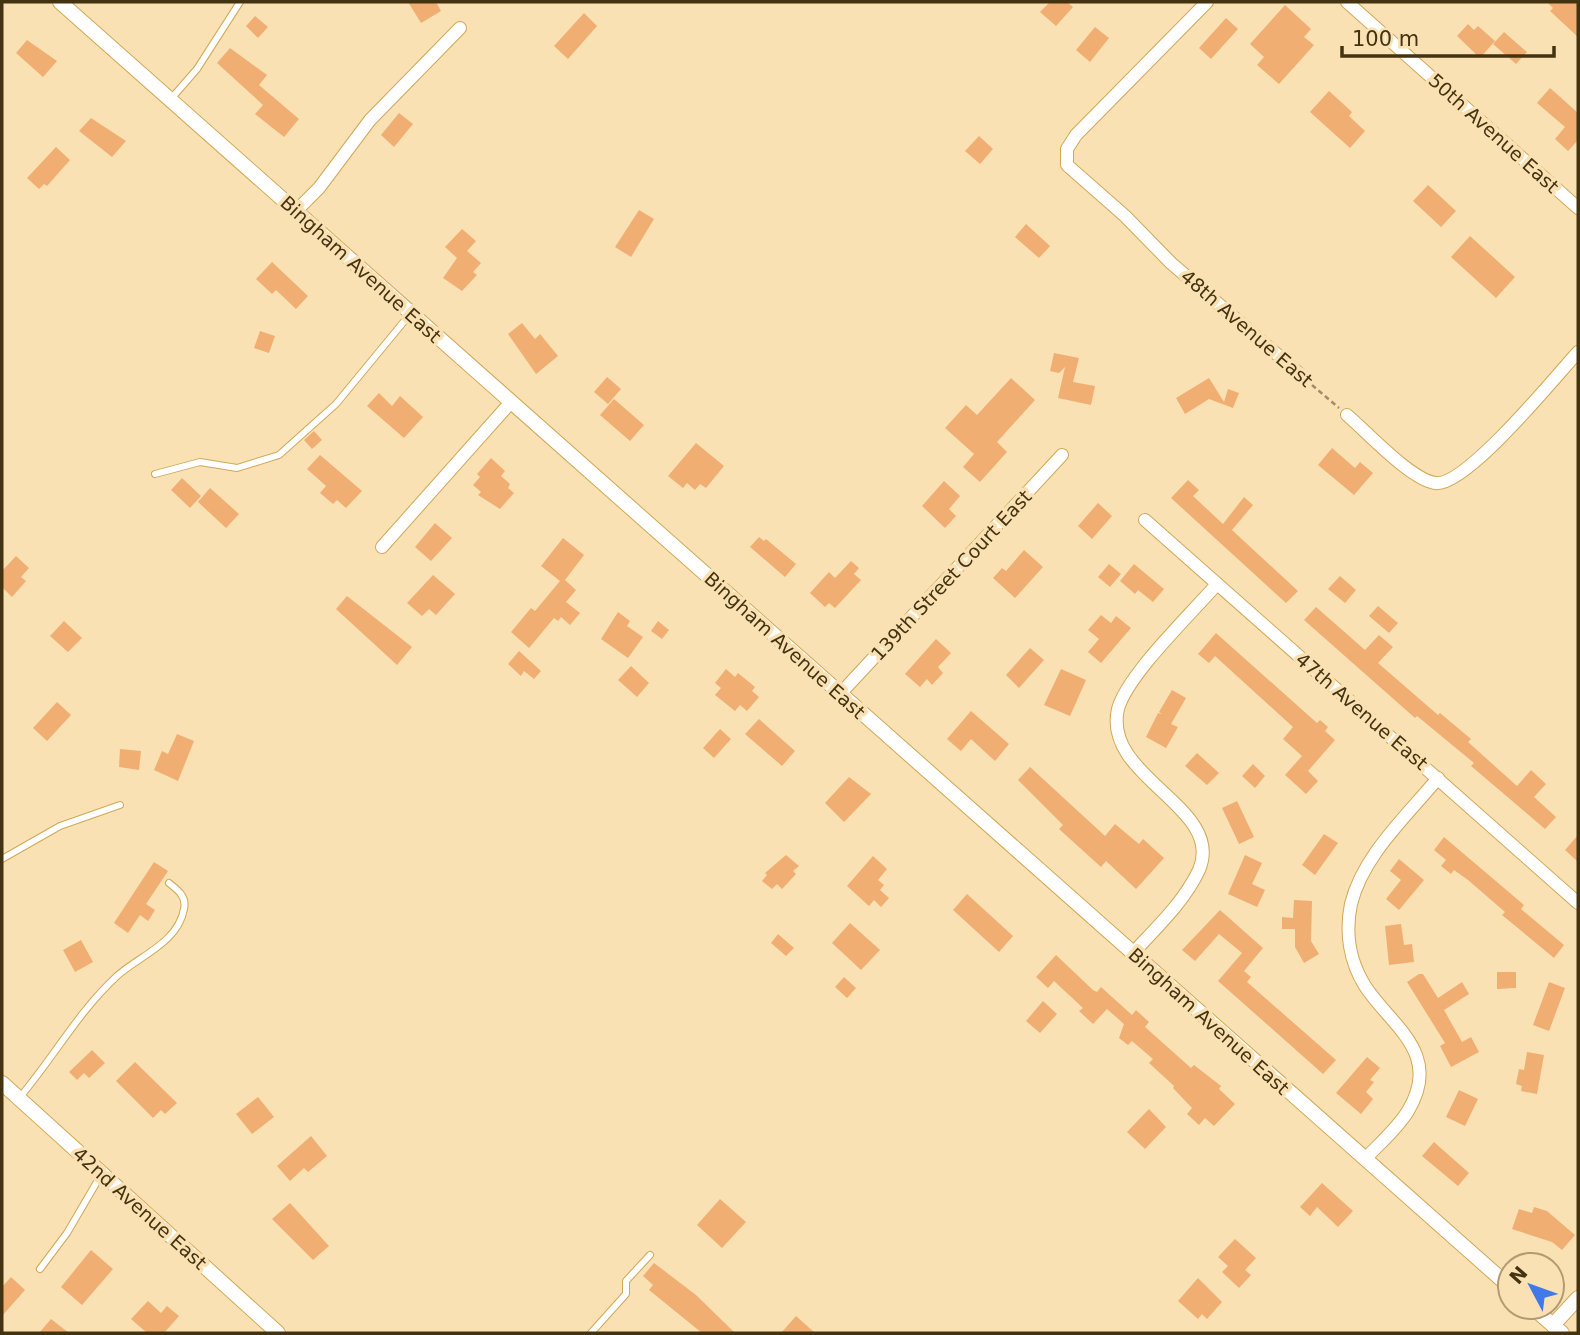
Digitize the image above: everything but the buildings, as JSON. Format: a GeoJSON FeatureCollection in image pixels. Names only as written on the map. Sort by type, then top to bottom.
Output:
{"type":"FeatureCollection","features":[{"type":"Feature","properties":{"kind":"street","name":"Bingham Avenue East"},"geometry":{"type":"LineString","coordinates":[[60,2],[1496,1275]]}},
{"type":"Feature","properties":{"kind":"street","name":"48th Avenue East"},"geometry":{"type":"LineString","coordinates":[[1207,2],[1076,135],[1067,149],[1067,165],[1125,216],[1171,263],[1302,376]]}},
{"type":"Feature","properties":{"kind":"street","name":"50th Avenue East"},"geometry":{"type":"LineString","coordinates":[[1347,2],[1578,208]]}},
{"type":"Feature","properties":{"kind":"street"},"geometry":{"type":"LineString","coordinates":[[296,211],[319,188],[370,120],[460,28]]}},
{"type":"Feature","properties":{"kind":"street"},"geometry":{"type":"LineString","coordinates":[[1347,415],[1408,468],[1438,484],[1455,478],[1478,462],[1578,352]]}},
{"type":"Feature","properties":{"kind":"street"},"geometry":{"type":"LineString","coordinates":[[382,547],[511,402]]}},
{"type":"Feature","properties":{"kind":"street","name":"139th Street Court East"},"geometry":{"type":"LineString","coordinates":[[840,694],[1062,455]]}},
{"type":"Feature","properties":{"kind":"street","name":"47th Avenue East"},"geometry":{"type":"LineString","coordinates":[[1145,520],[1578,903]]}},
{"type":"Feature","properties":{"kind":"street"},"geometry":{"type":"LineString","coordinates":[[1133,953],[1183,898],[1199,869],[1200,846],[1182,809],[1127,756],[1117,729],[1118,709],[1141,671],[1216,584]]}},
{"type":"Feature","properties":{"kind":"street"},"geometry":{"type":"LineString","coordinates":[[1365,1159],[1409,1109],[1418,1083],[1418,1070],[1412,1044],[1399,1024],[1370,993],[1354,964],[1349,946],[1350,908],[1363,871],[1438,778]]}},
{"type":"Feature","properties":{"kind":"street","name":"42nd Avenue East"},"geometry":{"type":"LineString","coordinates":[[2,1083],[278,1333]]}},
{"type":"Feature","properties":{"kind":"street"},"geometry":{"type":"LineString","coordinates":[[1558,1329],[1578,1298]]}},
{"type":"Feature","properties":{"kind":"lane"},"geometry":{"type":"LineString","coordinates":[[170,100],[197,69],[240,2]]}},
{"type":"Feature","properties":{"kind":"lane"},"geometry":{"type":"LineString","coordinates":[[155,474],[200,462],[237,468],[279,455],[336,404],[411,313]]}},
{"type":"Feature","properties":{"kind":"lane"},"geometry":{"type":"LineString","coordinates":[[2,859],[60,826],[120,805]]}},
{"type":"Feature","properties":{"kind":"lane"},"geometry":{"type":"LineString","coordinates":[[19,1098],[85,1009],[120,973],[151,953],[174,929],[181,917],[184,901],[179,891],[170,883]]}},
{"type":"Feature","properties":{"kind":"lane"},"geometry":{"type":"LineString","coordinates":[[40,1269],[66,1233],[102,1173]]}},
{"type":"Feature","properties":{"kind":"lane"},"geometry":{"type":"LineString","coordinates":[[591,1333],[626,1294],[626,1281],[650,1255]]}},
{"type":"Feature","properties":{"kind":"path","name":"48th Avenue East"},"geometry":{"type":"LineString","coordinates":[[1302,376],[1347,415]]}}]}
